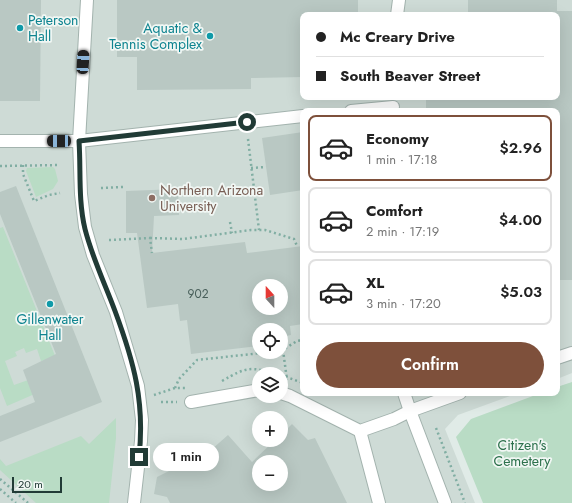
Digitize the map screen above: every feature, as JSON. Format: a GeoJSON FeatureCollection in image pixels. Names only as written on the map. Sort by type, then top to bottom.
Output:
{"type":"FeatureCollection","features":[{"type":"Feature","properties":{"kind":"street"},"geometry":{"type":"LineString","coordinates":[[86,0],[79,141],[81,194],[85,227],[93,255],[124,338],[138,386],[142,420],[134,503]]}},
{"type":"Feature","properties":{"kind":"street"},"geometry":{"type":"LineString","coordinates":[[398,12],[400,0]]}},
{"type":"Feature","properties":{"kind":"street"},"geometry":{"type":"LineString","coordinates":[[372,108],[393,105]]}},
{"type":"Feature","properties":{"kind":"street"},"geometry":{"type":"LineString","coordinates":[[0,141],[79,141],[300,116]]}},
{"type":"Feature","properties":{"kind":"street"},"geometry":{"type":"LineString","coordinates":[[560,357],[572,353]]}},
{"type":"Feature","properties":{"kind":"street"},"geometry":{"type":"LineString","coordinates":[[191,402],[252,391]]}},
{"type":"Feature","properties":{"kind":"street"},"geometry":{"type":"LineString","coordinates":[[288,396],[360,431],[452,396]]}},
{"type":"Feature","properties":{"kind":"street"},"geometry":{"type":"LineString","coordinates":[[405,396],[445,503]]}},
{"type":"Feature","properties":{"kind":"street"},"geometry":{"type":"LineString","coordinates":[[360,431],[379,503]]}},
{"type":"Feature","properties":{"kind":"path"},"geometry":{"type":"LineString","coordinates":[[248,139],[259,230]]}},
{"type":"Feature","properties":{"kind":"path"},"geometry":{"type":"LineString","coordinates":[[23,165],[23,174],[34,201],[49,195],[60,193]]}},
{"type":"Feature","properties":{"kind":"path"},"geometry":{"type":"LineString","coordinates":[[0,166],[60,165]]}},
{"type":"Feature","properties":{"kind":"path"},"geometry":{"type":"LineString","coordinates":[[251,168],[266,166]]}},
{"type":"Feature","properties":{"kind":"path"},"geometry":{"type":"LineString","coordinates":[[100,188],[123,186]]}},
{"type":"Feature","properties":{"kind":"path"},"geometry":{"type":"LineString","coordinates":[[230,222],[232,233]]}},
{"type":"Feature","properties":{"kind":"path"},"geometry":{"type":"LineString","coordinates":[[109,240],[150,238],[183,239],[265,230],[294,239],[297,246]]}},
{"type":"Feature","properties":{"kind":"path"},"geometry":{"type":"LineString","coordinates":[[150,238],[152,253]]}},
{"type":"Feature","properties":{"kind":"path"},"geometry":{"type":"LineString","coordinates":[[288,347],[300,341]]}},
{"type":"Feature","properties":{"kind":"path"},"geometry":{"type":"LineString","coordinates":[[175,388],[179,379],[197,360],[252,354]]}},
{"type":"Feature","properties":{"kind":"path"},"geometry":{"type":"LineString","coordinates":[[217,384],[247,368],[252,368]]}},
{"type":"Feature","properties":{"kind":"path"},"geometry":{"type":"LineString","coordinates":[[288,377],[300,382]]}},
{"type":"Feature","properties":{"kind":"path"},"geometry":{"type":"LineString","coordinates":[[160,393],[175,388],[189,388]]}},
{"type":"Feature","properties":{"kind":"path"},"geometry":{"type":"LineString","coordinates":[[436,428],[465,503]]}},
{"type":"Feature","properties":{"kind":"path"},"geometry":{"type":"LineString","coordinates":[[0,479],[28,503]]}},
{"type":"Feature","properties":{"kind":"path"},"geometry":{"type":"LineString","coordinates":[[0,489],[16,503]]}},
{"type":"Feature","properties":{"kind":"shaded area","name":"Northern Arizona University"},"geometry":{"type":"Polygon","coordinates":[[[0,0],[572,0],[572,373],[560,378],[560,108],[300,108],[300,396],[510,396],[458,415],[445,429],[475,503],[0,503],[0,0]]]}},
{"type":"Feature","properties":{"kind":"green space"},"geometry":{"type":"Polygon","coordinates":[[[53,167],[55,169],[58,181],[53,189],[36,197],[26,171],[27,168],[53,167]]]}},
{"type":"Feature","properties":{"kind":"green space"},"geometry":{"type":"Polygon","coordinates":[[[3,227],[66,383],[45,360],[41,361],[37,349],[26,353],[24,348],[15,352],[17,356],[5,361],[14,385],[31,379],[37,393],[7,406],[0,388],[0,228],[3,227]]]}},
{"type":"Feature","properties":{"kind":"green space","name":"Citizen's Cemetery"},"geometry":{"type":"Polygon","coordinates":[[[572,382],[572,503],[483,503],[456,437],[471,419],[533,396],[560,396],[560,386],[572,382]]]}},
{"type":"Feature","properties":{"kind":"green space"},"geometry":{"type":"Polygon","coordinates":[[[116,418],[116,438],[109,503],[36,503],[0,470],[0,459],[6,466],[81,436],[89,444],[116,418]]]}},
{"type":"Feature","properties":{"kind":"building","name":"Peterson Hall"},"geometry":{"type":"Polygon","coordinates":[[[0,0],[41,0],[40,101],[0,101],[0,0]]]}},
{"type":"Feature","properties":{"kind":"building","name":"Aquatic & Tennis Complex"},"geometry":{"type":"Polygon","coordinates":[[[117,0],[358,0],[358,12],[300,12],[300,77],[251,78],[251,89],[137,90],[137,57],[117,57],[117,0]]]}},
{"type":"Feature","properties":{"kind":"building"},"geometry":{"type":"Polygon","coordinates":[[[468,0],[557,0],[557,11],[572,11],[572,280],[560,280],[560,108],[426,108],[426,100],[560,100],[560,12],[468,12],[468,0]]]}},
{"type":"Feature","properties":{"kind":"building"},"geometry":{"type":"Polygon","coordinates":[[[300,132],[300,190],[270,195],[262,138],[300,132]]]}},
{"type":"Feature","properties":{"kind":"building","name":"Gillenwater Hall"},"geometry":{"type":"Polygon","coordinates":[[[16,186],[102,402],[0,442],[0,416],[35,402],[23,370],[56,354],[0,214],[0,192],[16,186]]]}},
{"type":"Feature","properties":{"kind":"building"},"geometry":{"type":"Polygon","coordinates":[[[178,189],[179,215],[154,216],[152,253],[245,242],[247,253],[300,246],[300,324],[290,326],[291,335],[288,336],[288,323],[252,323],[252,347],[191,354],[187,320],[180,321],[178,304],[147,308],[137,233],[126,233],[126,191],[178,189]]]}},
{"type":"Feature","properties":{"kind":"building"},"geometry":{"type":"Polygon","coordinates":[[[292,424],[308,440],[315,438],[347,503],[170,503],[167,497],[154,494],[157,477],[211,450],[228,435],[252,462],[252,491],[288,491],[288,455],[259,455],[268,447],[288,447],[288,428],[292,424]]]}},
{"type":"Feature","properties":{"kind":"place","name":"Peterson Hall"},"geometry":{"type":"Point","coordinates":[20,28]}},
{"type":"Feature","properties":{"kind":"place","name":"Aquatic & Tennis Complex"},"geometry":{"type":"Point","coordinates":[210,36]}},
{"type":"Feature","properties":{"kind":"place","name":"Northern Arizona University"},"geometry":{"type":"Point","coordinates":[152,198]}},
{"type":"Feature","properties":{"kind":"place","name":"Gillenwater Hall"},"geometry":{"type":"Point","coordinates":[50,304]}},
{"type":"Feature","properties":{"kind":"route"},"geometry":{"type":"LineString","coordinates":[[139,457],[142,420],[138,386],[116,312],[93,255],[85,227],[81,194],[79,141],[247,122]]}}]}
